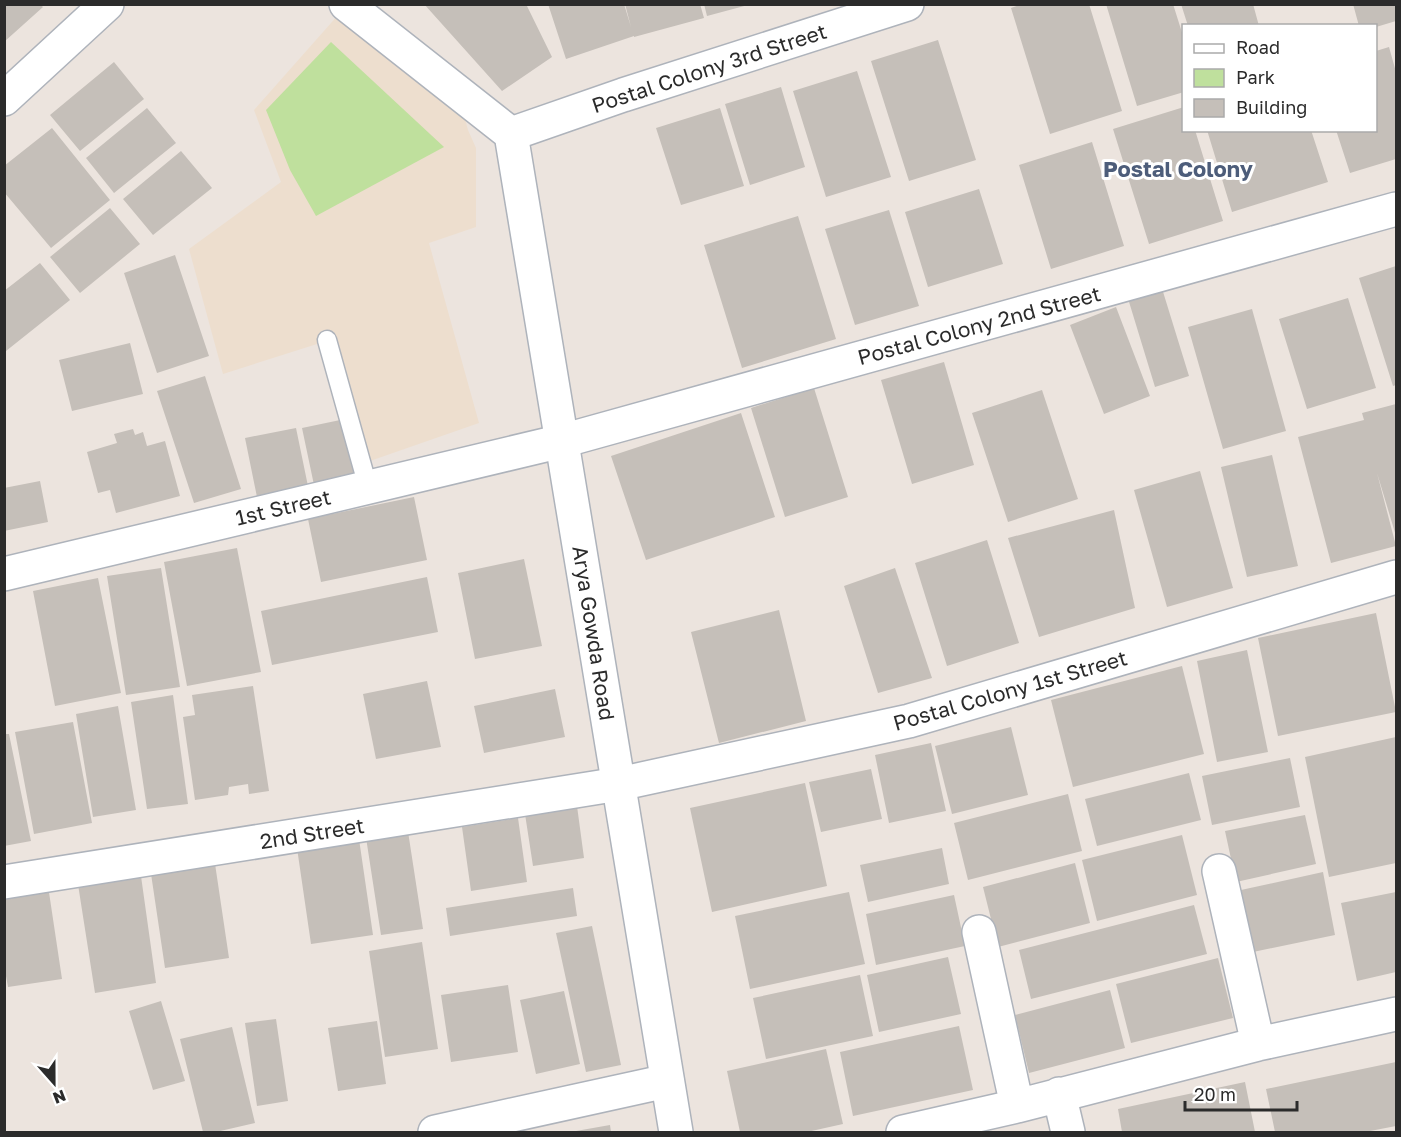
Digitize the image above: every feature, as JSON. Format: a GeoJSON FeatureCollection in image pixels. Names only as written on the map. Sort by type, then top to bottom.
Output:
{"type":"FeatureCollection","features":[{"type":"Feature","properties":{"kind":"street"},"geometry":{"type":"LineString","coordinates":[[4,99],[106,4]]}},
{"type":"Feature","properties":{"kind":"street"},"geometry":{"type":"LineString","coordinates":[[346,4],[511,134]]}},
{"type":"Feature","properties":{"kind":"street","name":"Postal Colony 3rd Street"},"geometry":{"type":"LineString","coordinates":[[511,134],[623,94],[907,4]]}},
{"type":"Feature","properties":{"kind":"street","name":"Arya Gowda Road"},"geometry":{"type":"LineString","coordinates":[[511,134],[676,1132]]}},
{"type":"Feature","properties":{"kind":"street","name":"Postal Colony 2nd Street"},"geometry":{"type":"LineString","coordinates":[[562,441],[1396,209]]}},
{"type":"Feature","properties":{"kind":"street","name":"1st Street"},"geometry":{"type":"LineString","coordinates":[[4,574],[562,441]]}},
{"type":"Feature","properties":{"kind":"street","name":"Postal Colony 1st Street"},"geometry":{"type":"LineString","coordinates":[[619,784],[909,721],[1396,577]]}},
{"type":"Feature","properties":{"kind":"street","name":"2nd Street"},"geometry":{"type":"LineString","coordinates":[[4,882],[619,784]]}},
{"type":"Feature","properties":{"kind":"street"},"geometry":{"type":"LineString","coordinates":[[1219,871],[1258,1044]]}},
{"type":"Feature","properties":{"kind":"street"},"geometry":{"type":"LineString","coordinates":[[980,932],[1017,1106]]}},
{"type":"Feature","properties":{"kind":"street"},"geometry":{"type":"LineString","coordinates":[[903,1132],[1017,1106],[1258,1044],[1396,1014]]}},
{"type":"Feature","properties":{"kind":"street"},"geometry":{"type":"LineString","coordinates":[[435,1132],[668,1081]]}},
{"type":"Feature","properties":{"kind":"street"},"geometry":{"type":"LineString","coordinates":[[1059,1094],[1068,1132]]}},
{"type":"Feature","properties":{"kind":"lane"},"geometry":{"type":"LineString","coordinates":[[327,340],[368,487]]}},
{"type":"Feature","properties":{"kind":"shaded area"},"geometry":{"type":"Polygon","coordinates":[[[339,14],[460,101],[476,148],[476,227],[429,243],[479,423],[370,461],[336,338],[223,374],[189,249],[281,182],[254,110],[339,14]]]}},
{"type":"Feature","properties":{"kind":"green space"},"geometry":{"type":"Polygon","coordinates":[[[331,42],[444,147],[316,216],[290,170],[266,110],[331,42]]]}},
{"type":"Feature","properties":{"kind":"building"},"geometry":{"type":"Polygon","coordinates":[[[4,4],[40,4],[43,7],[4,42],[4,4]]]}},
{"type":"Feature","properties":{"kind":"building"},"geometry":{"type":"Polygon","coordinates":[[[424,4],[526,4],[552,57],[502,91],[424,4]]]}},
{"type":"Feature","properties":{"kind":"building"},"geometry":{"type":"Polygon","coordinates":[[[548,4],[624,4],[631,27],[625,4],[700,4],[704,18],[634,36],[566,59],[548,4]]]}},
{"type":"Feature","properties":{"kind":"building"},"geometry":{"type":"Polygon","coordinates":[[[704,4],[748,4],[748,5],[707,16],[704,4]]]}},
{"type":"Feature","properties":{"kind":"building"},"geometry":{"type":"Polygon","coordinates":[[[1022,4],[1089,4],[1122,111],[1050,134],[1011,8],[1022,4]]]}},
{"type":"Feature","properties":{"kind":"building"},"geometry":{"type":"Polygon","coordinates":[[[1106,4],[1173,4],[1182,33],[1182,93],[1137,106],[1106,4]]]}},
{"type":"Feature","properties":{"kind":"building"},"geometry":{"type":"Polygon","coordinates":[[[1181,4],[1253,4],[1258,24],[1187,24],[1181,4]]]}},
{"type":"Feature","properties":{"kind":"building"},"geometry":{"type":"Polygon","coordinates":[[[1353,4],[1396,4],[1396,21],[1377,27],[1377,24],[1358,24],[1353,4]]]}},
{"type":"Feature","properties":{"kind":"building"},"geometry":{"type":"Polygon","coordinates":[[[938,40],[976,160],[909,181],[871,61],[938,40]]]}},
{"type":"Feature","properties":{"kind":"building"},"geometry":{"type":"Polygon","coordinates":[[[1389,47],[1396,72],[1396,159],[1350,173],[1337,132],[1377,132],[1377,51],[1389,47]]]}},
{"type":"Feature","properties":{"kind":"building"},"geometry":{"type":"Polygon","coordinates":[[[114,62],[144,99],[80,151],[50,115],[114,62]]]}},
{"type":"Feature","properties":{"kind":"building"},"geometry":{"type":"Polygon","coordinates":[[[857,71],[891,177],[826,197],[793,91],[857,71]]]}},
{"type":"Feature","properties":{"kind":"building"},"geometry":{"type":"Polygon","coordinates":[[[781,87],[805,167],[750,185],[725,104],[781,87]]]}},
{"type":"Feature","properties":{"kind":"building"},"geometry":{"type":"Polygon","coordinates":[[[147,108],[176,143],[114,193],[86,158],[147,108]]]}},
{"type":"Feature","properties":{"kind":"building"},"geometry":{"type":"Polygon","coordinates":[[[720,108],[744,186],[681,205],[656,128],[720,108]]]}},
{"type":"Feature","properties":{"kind":"building"},"geometry":{"type":"Polygon","coordinates":[[[1182,108],[1182,132],[1196,132],[1223,221],[1149,244],[1113,129],[1182,108]]]}},
{"type":"Feature","properties":{"kind":"building"},"geometry":{"type":"Polygon","coordinates":[[[52,128],[110,200],[51,248],[4,192],[4,166],[52,128]]]}},
{"type":"Feature","properties":{"kind":"building"},"geometry":{"type":"Polygon","coordinates":[[[1208,132],[1312,132],[1328,182],[1232,212],[1208,132]]]}},
{"type":"Feature","properties":{"kind":"building"},"geometry":{"type":"Polygon","coordinates":[[[1092,142],[1124,246],[1051,269],[1019,165],[1092,142]]]}},
{"type":"Feature","properties":{"kind":"building"},"geometry":{"type":"Polygon","coordinates":[[[181,151],[212,188],[153,235],[123,199],[181,151]]]}},
{"type":"Feature","properties":{"kind":"building"},"geometry":{"type":"Polygon","coordinates":[[[979,189],[1003,264],[928,287],[905,212],[979,189]]]}},
{"type":"Feature","properties":{"kind":"building"},"geometry":{"type":"Polygon","coordinates":[[[110,208],[140,244],[80,293],[50,257],[110,208]]]}},
{"type":"Feature","properties":{"kind":"building"},"geometry":{"type":"Polygon","coordinates":[[[889,210],[919,306],[855,325],[825,229],[889,210]]]}},
{"type":"Feature","properties":{"kind":"building"},"geometry":{"type":"Polygon","coordinates":[[[798,216],[836,339],[742,368],[704,245],[798,216]]]}},
{"type":"Feature","properties":{"kind":"building"},"geometry":{"type":"Polygon","coordinates":[[[175,255],[209,356],[157,373],[124,273],[175,255]]]}},
{"type":"Feature","properties":{"kind":"building"},"geometry":{"type":"Polygon","coordinates":[[[40,263],[70,300],[6,351],[4,349],[4,291],[40,263]]]}},
{"type":"Feature","properties":{"kind":"building"},"geometry":{"type":"Polygon","coordinates":[[[1396,266],[1396,385],[1393,386],[1359,278],[1396,266]]]}},
{"type":"Feature","properties":{"kind":"building"},"geometry":{"type":"Polygon","coordinates":[[[1160,282],[1189,376],[1155,387],[1126,292],[1160,282]]]}},
{"type":"Feature","properties":{"kind":"building"},"geometry":{"type":"Polygon","coordinates":[[[1348,298],[1376,388],[1307,409],[1279,319],[1348,298]]]}},
{"type":"Feature","properties":{"kind":"building"},"geometry":{"type":"Polygon","coordinates":[[[1116,307],[1150,396],[1104,414],[1070,325],[1116,307]]]}},
{"type":"Feature","properties":{"kind":"building"},"geometry":{"type":"Polygon","coordinates":[[[1252,309],[1286,431],[1223,449],[1188,327],[1252,309]]]}},
{"type":"Feature","properties":{"kind":"building"},"geometry":{"type":"Polygon","coordinates":[[[130,343],[143,394],[72,411],[59,360],[130,343]]]}},
{"type":"Feature","properties":{"kind":"building"},"geometry":{"type":"Polygon","coordinates":[[[944,362],[974,465],[912,484],[881,380],[944,362]]]}},
{"type":"Feature","properties":{"kind":"building"},"geometry":{"type":"Polygon","coordinates":[[[205,376],[241,489],[194,503],[157,391],[205,376]]]}},
{"type":"Feature","properties":{"kind":"building"},"geometry":{"type":"Polygon","coordinates":[[[814,388],[848,497],[785,517],[751,408],[814,388]]]}},
{"type":"Feature","properties":{"kind":"building"},"geometry":{"type":"Polygon","coordinates":[[[1042,390],[1078,499],[1008,522],[972,413],[1042,390]]]}},
{"type":"Feature","properties":{"kind":"building"},"geometry":{"type":"Polygon","coordinates":[[[1396,404],[1396,536],[1377,473],[1396,546],[1331,563],[1298,437],[1364,420],[1362,413],[1396,404]]]}},
{"type":"Feature","properties":{"kind":"building"},"geometry":{"type":"Polygon","coordinates":[[[741,413],[775,517],[646,560],[611,456],[741,413]]]}},
{"type":"Feature","properties":{"kind":"building"},"geometry":{"type":"Polygon","coordinates":[[[345,419],[356,476],[314,485],[302,428],[345,419]]]}},
{"type":"Feature","properties":{"kind":"building"},"geometry":{"type":"Polygon","coordinates":[[[296,428],[309,491],[258,502],[245,438],[296,428]]]}},
{"type":"Feature","properties":{"kind":"building"},"geometry":{"type":"Polygon","coordinates":[[[133,429],[135,435],[143,432],[147,446],[165,441],[180,496],[116,513],[110,490],[98,493],[87,452],[117,443],[114,434],[133,429]]]}},
{"type":"Feature","properties":{"kind":"building"},"geometry":{"type":"Polygon","coordinates":[[[1272,455],[1298,566],[1247,577],[1221,467],[1272,455]]]}},
{"type":"Feature","properties":{"kind":"building"},"geometry":{"type":"Polygon","coordinates":[[[1200,471],[1233,588],[1167,607],[1134,490],[1200,471]]]}},
{"type":"Feature","properties":{"kind":"building"},"geometry":{"type":"Polygon","coordinates":[[[40,481],[48,522],[4,531],[4,488],[40,481]]]}},
{"type":"Feature","properties":{"kind":"building"},"geometry":{"type":"Polygon","coordinates":[[[414,497],[427,560],[321,582],[308,519],[414,497]]]}},
{"type":"Feature","properties":{"kind":"building"},"geometry":{"type":"Polygon","coordinates":[[[1114,510],[1135,608],[1039,637],[1008,538],[1114,510]]]}},
{"type":"Feature","properties":{"kind":"building"},"geometry":{"type":"Polygon","coordinates":[[[987,540],[1019,643],[947,666],[915,563],[987,540]]]}},
{"type":"Feature","properties":{"kind":"building"},"geometry":{"type":"Polygon","coordinates":[[[237,548],[261,672],[187,686],[164,562],[237,548]]]}},
{"type":"Feature","properties":{"kind":"building"},"geometry":{"type":"Polygon","coordinates":[[[524,559],[542,646],[475,659],[458,573],[524,559]]]}},
{"type":"Feature","properties":{"kind":"building"},"geometry":{"type":"Polygon","coordinates":[[[161,568],[180,687],[126,695],[107,576],[161,568]]]}},
{"type":"Feature","properties":{"kind":"building"},"geometry":{"type":"Polygon","coordinates":[[[895,568],[932,678],[878,693],[844,586],[895,568]]]}},
{"type":"Feature","properties":{"kind":"building"},"geometry":{"type":"Polygon","coordinates":[[[427,577],[438,632],[272,665],[261,611],[427,577]]]}},
{"type":"Feature","properties":{"kind":"building"},"geometry":{"type":"Polygon","coordinates":[[[98,578],[121,693],[55,706],[33,591],[98,578]]]}},
{"type":"Feature","properties":{"kind":"building"},"geometry":{"type":"Polygon","coordinates":[[[779,610],[806,721],[719,743],[691,632],[779,610]]]}},
{"type":"Feature","properties":{"kind":"building"},"geometry":{"type":"Polygon","coordinates":[[[1376,613],[1396,712],[1278,736],[1258,638],[1376,613]]]}},
{"type":"Feature","properties":{"kind":"building"},"geometry":{"type":"Polygon","coordinates":[[[1247,650],[1268,752],[1217,762],[1197,661],[1247,650]]]}},
{"type":"Feature","properties":{"kind":"building"},"geometry":{"type":"Polygon","coordinates":[[[1182,666],[1204,754],[1073,787],[1051,700],[1182,666]]]}},
{"type":"Feature","properties":{"kind":"building"},"geometry":{"type":"Polygon","coordinates":[[[427,681],[441,747],[376,759],[363,694],[427,681]]]}},
{"type":"Feature","properties":{"kind":"building"},"geometry":{"type":"Polygon","coordinates":[[[253,686],[269,791],[249,794],[248,784],[229,787],[228,795],[195,800],[183,717],[195,715],[192,695],[253,686]]]}},
{"type":"Feature","properties":{"kind":"building"},"geometry":{"type":"Polygon","coordinates":[[[555,689],[565,737],[484,753],[474,706],[555,689]]]}},
{"type":"Feature","properties":{"kind":"building"},"geometry":{"type":"Polygon","coordinates":[[[173,695],[188,804],[147,809],[131,702],[173,695]]]}},
{"type":"Feature","properties":{"kind":"building"},"geometry":{"type":"Polygon","coordinates":[[[118,706],[136,810],[93,817],[76,714],[118,706]]]}},
{"type":"Feature","properties":{"kind":"building"},"geometry":{"type":"Polygon","coordinates":[[[73,722],[92,823],[34,834],[15,732],[73,722]]]}},
{"type":"Feature","properties":{"kind":"building"},"geometry":{"type":"Polygon","coordinates":[[[1011,727],[1028,795],[952,814],[935,746],[1011,727]]]}},
{"type":"Feature","properties":{"kind":"building"},"geometry":{"type":"Polygon","coordinates":[[[4,734],[9,734],[31,841],[4,846],[4,734]]]}},
{"type":"Feature","properties":{"kind":"building"},"geometry":{"type":"Polygon","coordinates":[[[1396,737],[1396,863],[1329,877],[1305,757],[1396,737]]]}},
{"type":"Feature","properties":{"kind":"building"},"geometry":{"type":"Polygon","coordinates":[[[931,743],[946,811],[889,823],[875,755],[931,743]]]}},
{"type":"Feature","properties":{"kind":"building"},"geometry":{"type":"Polygon","coordinates":[[[1290,758],[1300,807],[1212,825],[1202,776],[1290,758]]]}},
{"type":"Feature","properties":{"kind":"building"},"geometry":{"type":"Polygon","coordinates":[[[871,769],[882,819],[821,832],[809,782],[871,769]]]}},
{"type":"Feature","properties":{"kind":"building"},"geometry":{"type":"Polygon","coordinates":[[[1189,773],[1201,820],[1097,846],[1085,799],[1189,773]]]}},
{"type":"Feature","properties":{"kind":"building"},"geometry":{"type":"Polygon","coordinates":[[[805,783],[827,886],[712,912],[690,808],[805,783]]]}},
{"type":"Feature","properties":{"kind":"building"},"geometry":{"type":"Polygon","coordinates":[[[1068,794],[1082,851],[968,880],[954,823],[1068,794]]]}},
{"type":"Feature","properties":{"kind":"building"},"geometry":{"type":"Polygon","coordinates":[[[577,806],[584,858],[533,866],[525,814],[577,806]]]}},
{"type":"Feature","properties":{"kind":"building"},"geometry":{"type":"Polygon","coordinates":[[[1305,815],[1316,864],[1236,882],[1225,831],[1305,815]]]}},
{"type":"Feature","properties":{"kind":"building"},"geometry":{"type":"Polygon","coordinates":[[[518,818],[527,882],[471,891],[462,827],[518,818]]]}},
{"type":"Feature","properties":{"kind":"building"},"geometry":{"type":"Polygon","coordinates":[[[407,825],[423,929],[381,935],[365,831],[407,825]]]}},
{"type":"Feature","properties":{"kind":"building"},"geometry":{"type":"Polygon","coordinates":[[[1182,835],[1197,895],[1097,921],[1082,860],[1182,835]]]}},
{"type":"Feature","properties":{"kind":"building"},"geometry":{"type":"Polygon","coordinates":[[[359,839],[373,935],[311,944],[297,848],[359,839]]]}},
{"type":"Feature","properties":{"kind":"building"},"geometry":{"type":"Polygon","coordinates":[[[942,848],[949,884],[868,902],[860,865],[942,848]]]}},
{"type":"Feature","properties":{"kind":"building"},"geometry":{"type":"Polygon","coordinates":[[[214,857],[229,958],[165,968],[150,867],[214,857]]]}},
{"type":"Feature","properties":{"kind":"building"},"geometry":{"type":"Polygon","coordinates":[[[1075,863],[1090,923],[998,947],[983,887],[1075,863]]]}},
{"type":"Feature","properties":{"kind":"building"},"geometry":{"type":"Polygon","coordinates":[[[140,869],[156,983],[95,993],[77,878],[140,869]]]}},
{"type":"Feature","properties":{"kind":"building"},"geometry":{"type":"Polygon","coordinates":[[[1323,872],[1335,935],[1253,952],[1241,890],[1323,872]]]}},
{"type":"Feature","properties":{"kind":"building"},"geometry":{"type":"Polygon","coordinates":[[[47,879],[62,979],[8,987],[4,965],[4,886],[47,879]]]}},
{"type":"Feature","properties":{"kind":"building"},"geometry":{"type":"Polygon","coordinates":[[[573,888],[577,916],[450,936],[446,908],[573,888]]]}},
{"type":"Feature","properties":{"kind":"building"},"geometry":{"type":"Polygon","coordinates":[[[849,892],[865,964],[750,989],[735,916],[849,892]]]}},
{"type":"Feature","properties":{"kind":"building"},"geometry":{"type":"Polygon","coordinates":[[[1396,892],[1396,972],[1357,981],[1341,903],[1396,892]]]}},
{"type":"Feature","properties":{"kind":"building"},"geometry":{"type":"Polygon","coordinates":[[[954,895],[965,946],[876,965],[866,914],[954,895]]]}},
{"type":"Feature","properties":{"kind":"building"},"geometry":{"type":"Polygon","coordinates":[[[1194,905],[1207,954],[1031,999],[1019,950],[1194,905]]]}},
{"type":"Feature","properties":{"kind":"building"},"geometry":{"type":"Polygon","coordinates":[[[592,926],[621,1065],[586,1072],[556,933],[592,926]]]}},
{"type":"Feature","properties":{"kind":"building"},"geometry":{"type":"Polygon","coordinates":[[[422,942],[438,1049],[385,1057],[369,951],[422,942]]]}},
{"type":"Feature","properties":{"kind":"building"},"geometry":{"type":"Polygon","coordinates":[[[948,957],[961,1014],[879,1032],[867,975],[948,957]]]}},
{"type":"Feature","properties":{"kind":"building"},"geometry":{"type":"Polygon","coordinates":[[[1218,958],[1233,1018],[1131,1043],[1116,984],[1218,958]]]}},
{"type":"Feature","properties":{"kind":"building"},"geometry":{"type":"Polygon","coordinates":[[[860,975],[873,1036],[766,1059],[753,998],[860,975]]]}},
{"type":"Feature","properties":{"kind":"building"},"geometry":{"type":"Polygon","coordinates":[[[508,985],[518,1052],[451,1062],[441,995],[508,985]]]}},
{"type":"Feature","properties":{"kind":"building"},"geometry":{"type":"Polygon","coordinates":[[[1110,990],[1125,1048],[1029,1073],[1015,1015],[1110,990]]]}},
{"type":"Feature","properties":{"kind":"building"},"geometry":{"type":"Polygon","coordinates":[[[564,991],[580,1064],[536,1074],[520,1000],[564,991]]]}},
{"type":"Feature","properties":{"kind":"building"},"geometry":{"type":"Polygon","coordinates":[[[161,1001],[185,1081],[153,1090],[129,1011],[161,1001]]]}},
{"type":"Feature","properties":{"kind":"building"},"geometry":{"type":"Polygon","coordinates":[[[276,1019],[288,1101],[257,1106],[245,1023],[276,1019]]]}},
{"type":"Feature","properties":{"kind":"building"},"geometry":{"type":"Polygon","coordinates":[[[377,1021],[386,1084],[338,1091],[328,1028],[377,1021]]]}},
{"type":"Feature","properties":{"kind":"building"},"geometry":{"type":"Polygon","coordinates":[[[959,1026],[973,1090],[853,1116],[840,1052],[959,1026]]]}},
{"type":"Feature","properties":{"kind":"building"},"geometry":{"type":"Polygon","coordinates":[[[232,1027],[255,1123],[216,1132],[203,1132],[180,1039],[232,1027]]]}},
{"type":"Feature","properties":{"kind":"building"},"geometry":{"type":"Polygon","coordinates":[[[826,1049],[843,1124],[807,1132],[740,1132],[727,1071],[826,1049]]]}},
{"type":"Feature","properties":{"kind":"building"},"geometry":{"type":"Polygon","coordinates":[[[1396,1062],[1396,1126],[1365,1132],[1275,1132],[1266,1089],[1396,1062]]]}},
{"type":"Feature","properties":{"kind":"building"},"geometry":{"type":"Polygon","coordinates":[[[1245,1082],[1255,1132],[1122,1132],[1118,1109],[1245,1082]]]}},
{"type":"Feature","properties":{"kind":"building"},"geometry":{"type":"Polygon","coordinates":[[[610,1125],[611,1132],[576,1132],[576,1131],[610,1125]]]}},
{"type":"Feature","properties":{"kind":"district","name":"Postal Colony"},"geometry":{"type":"Point","coordinates":[1178,168]}}]}
